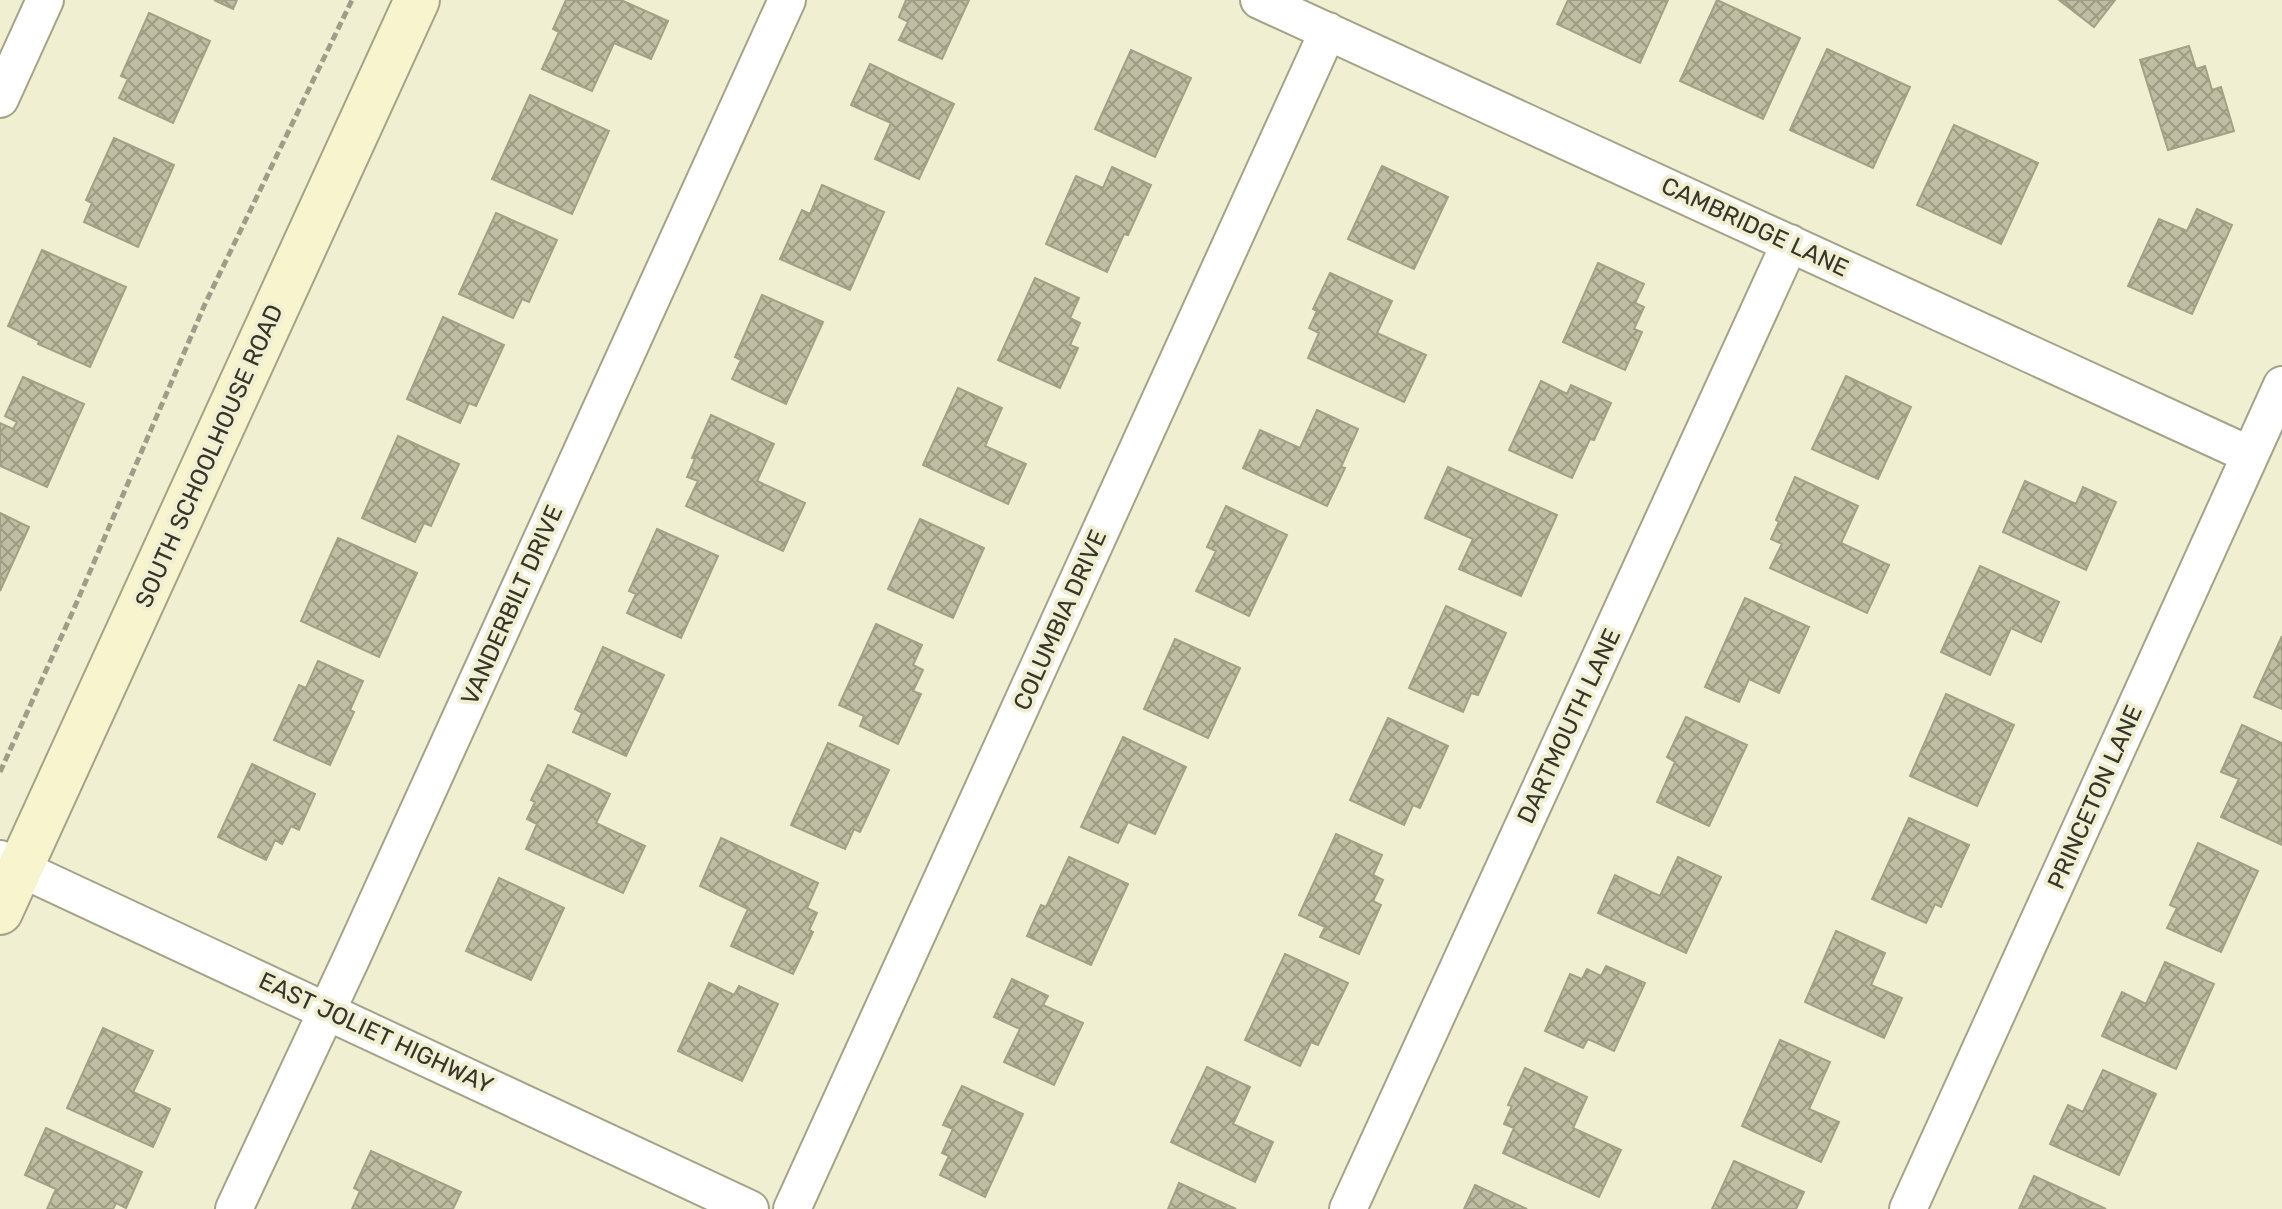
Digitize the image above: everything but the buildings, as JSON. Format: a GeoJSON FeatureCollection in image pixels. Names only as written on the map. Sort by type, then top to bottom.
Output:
{"type":"FeatureCollection","features":[{"type":"Feature","properties":{"kind":"street"},"geometry":{"type":"LineString","coordinates":[[0,99],[45,0]]}},
{"type":"Feature","properties":{"kind":"street","name":"SOUTH SCHOOLHOUSE ROAD"},"geometry":{"type":"LineString","coordinates":[[0,912],[10,864],[417,0]]}},
{"type":"Feature","properties":{"kind":"street","name":"VANDERBILT DRIVE"},"geometry":{"type":"LineString","coordinates":[[234,1209],[787,0]]}},
{"type":"Feature","properties":{"kind":"street","name":"CAMBRIDGE LANE"},"geometry":{"type":"LineString","coordinates":[[1259,0],[2250,455]]}},
{"type":"Feature","properties":{"kind":"street","name":"COLUMBIA DRIVE"},"geometry":{"type":"LineString","coordinates":[[792,1209],[1328,31]]}},
{"type":"Feature","properties":{"kind":"street","name":"DARTMOUTH LANE"},"geometry":{"type":"LineString","coordinates":[[1348,1209],[1790,243]]}},
{"type":"Feature","properties":{"kind":"street","name":"PRINCETON LANE"},"geometry":{"type":"LineString","coordinates":[[1908,1209],[2282,385]]}},
{"type":"Feature","properties":{"kind":"street","name":"EAST JOLIET HIGHWAY"},"geometry":{"type":"LineString","coordinates":[[10,864],[750,1209]]}},
{"type":"Feature","properties":{"kind":"path"},"geometry":{"type":"LineString","coordinates":[[0,772],[205,304],[352,0]]}}]}
